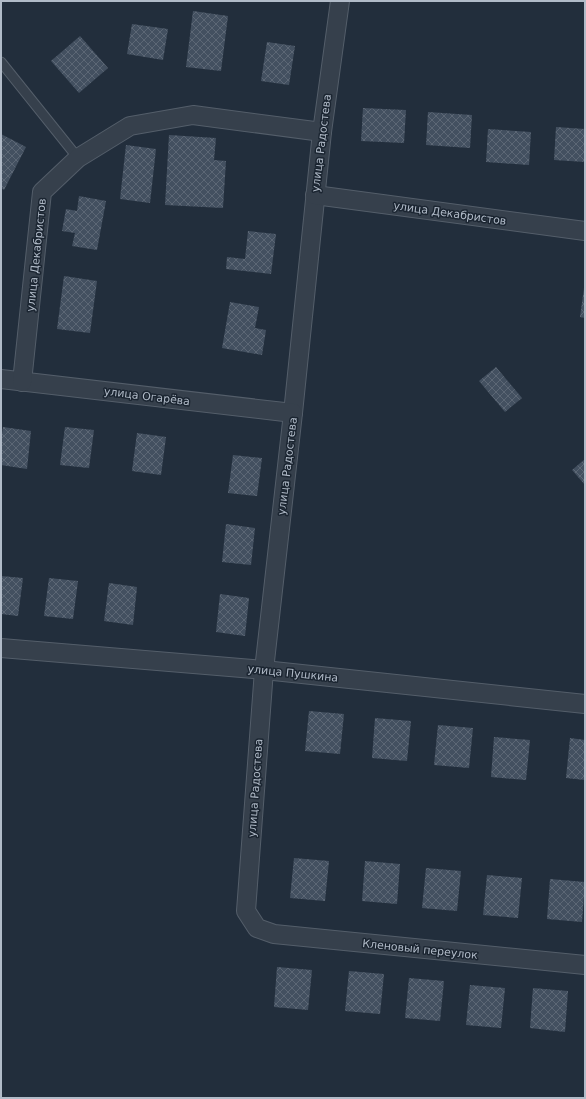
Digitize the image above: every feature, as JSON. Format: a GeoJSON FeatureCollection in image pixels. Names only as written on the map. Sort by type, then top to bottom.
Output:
{"type":"FeatureCollection","features":[{"type":"Feature","properties":{"kind":"street","name":"улица Радостева"},"geometry":{"type":"LineString","coordinates":[[257,928],[246,911],[264,670],[293,413],[322,132],[340,1]]}},
{"type":"Feature","properties":{"kind":"street","name":"улица Декабристов"},"geometry":{"type":"LineString","coordinates":[[22,382],[42,192],[78,158],[130,126],[193,115],[322,132]]}},
{"type":"Feature","properties":{"kind":"street","name":"улица Декабристов"},"geometry":{"type":"LineString","coordinates":[[315,195],[585,231]]}},
{"type":"Feature","properties":{"kind":"street","name":"улица Огарёва"},"geometry":{"type":"LineString","coordinates":[[1,380],[293,413]]}},
{"type":"Feature","properties":{"kind":"street","name":"улица Пушкина"},"geometry":{"type":"LineString","coordinates":[[1,648],[264,670],[585,704]]}},
{"type":"Feature","properties":{"kind":"street","name":"Кленовый переулок"},"geometry":{"type":"LineString","coordinates":[[257,928],[274,934],[585,965]]}},
{"type":"Feature","properties":{"kind":"lane"},"geometry":{"type":"LineString","coordinates":[[1,62],[78,158]]}},
{"type":"Feature","properties":{"kind":"building"},"geometry":{"type":"Polygon","coordinates":[[[193,11],[228,16],[221,71],[186,67],[193,11]]]}},
{"type":"Feature","properties":{"kind":"building"},"geometry":{"type":"Polygon","coordinates":[[[132,24],[168,29],[163,60],[127,54],[132,24]]]}},
{"type":"Feature","properties":{"kind":"building"},"geometry":{"type":"Polygon","coordinates":[[[80,36],[108,68],[79,93],[51,61],[80,36]]]}},
{"type":"Feature","properties":{"kind":"building"},"geometry":{"type":"Polygon","coordinates":[[[267,42],[295,46],[289,85],[261,81],[267,42]]]}},
{"type":"Feature","properties":{"kind":"building"},"geometry":{"type":"Polygon","coordinates":[[[363,108],[406,110],[404,143],[361,141],[363,108]]]}},
{"type":"Feature","properties":{"kind":"building"},"geometry":{"type":"Polygon","coordinates":[[[428,112],[472,115],[470,148],[426,145],[428,112]]]}},
{"type":"Feature","properties":{"kind":"building"},"geometry":{"type":"Polygon","coordinates":[[[556,127],[585,129],[585,162],[554,160],[556,127]]]}},
{"type":"Feature","properties":{"kind":"building"},"geometry":{"type":"Polygon","coordinates":[[[488,129],[531,132],[529,165],[486,162],[488,129]]]}},
{"type":"Feature","properties":{"kind":"building"},"geometry":{"type":"Polygon","coordinates":[[[1,134],[26,147],[4,190],[1,188],[1,134]]]}},
{"type":"Feature","properties":{"kind":"building"},"geometry":{"type":"Polygon","coordinates":[[[169,135],[216,138],[214,160],[226,161],[223,208],[165,205],[169,135]]]}},
{"type":"Feature","properties":{"kind":"building"},"geometry":{"type":"Polygon","coordinates":[[[126,145],[156,149],[150,203],[120,199],[126,145]]]}},
{"type":"Feature","properties":{"kind":"building"},"geometry":{"type":"Polygon","coordinates":[[[79,196],[106,201],[97,250],[72,246],[75,233],[62,231],[66,209],[77,211],[79,196]]]}},
{"type":"Feature","properties":{"kind":"building"},"geometry":{"type":"Polygon","coordinates":[[[248,231],[276,234],[271,274],[226,269],[227,257],[245,259],[248,231]]]}},
{"type":"Feature","properties":{"kind":"building"},"geometry":{"type":"Polygon","coordinates":[[[64,276],[97,281],[90,333],[57,329],[64,276]]]}},
{"type":"Feature","properties":{"kind":"building"},"geometry":{"type":"Polygon","coordinates":[[[585,288],[585,318],[580,317],[585,288]]]}},
{"type":"Feature","properties":{"kind":"building"},"geometry":{"type":"Polygon","coordinates":[[[230,302],[259,307],[255,328],[266,330],[262,355],[222,348],[230,302]]]}},
{"type":"Feature","properties":{"kind":"building"},"geometry":{"type":"Polygon","coordinates":[[[496,367],[522,398],[505,412],[479,381],[496,367]]]}},
{"type":"Feature","properties":{"kind":"building"},"geometry":{"type":"Polygon","coordinates":[[[3,427],[31,431],[27,469],[1,465],[1,440],[3,427]]]}},
{"type":"Feature","properties":{"kind":"building"},"geometry":{"type":"Polygon","coordinates":[[[65,427],[94,430],[89,468],[60,465],[65,427]]]}},
{"type":"Feature","properties":{"kind":"building"},"geometry":{"type":"Polygon","coordinates":[[[137,433],[166,437],[161,475],[132,471],[137,433]]]}},
{"type":"Feature","properties":{"kind":"building"},"geometry":{"type":"Polygon","coordinates":[[[233,455],[262,458],[257,496],[228,493],[233,455]]]}},
{"type":"Feature","properties":{"kind":"building"},"geometry":{"type":"Polygon","coordinates":[[[585,459],[585,485],[572,470],[585,459]]]}},
{"type":"Feature","properties":{"kind":"building"},"geometry":{"type":"Polygon","coordinates":[[[226,524],[255,528],[251,565],[222,562],[226,524]]]}},
{"type":"Feature","properties":{"kind":"building"},"geometry":{"type":"Polygon","coordinates":[[[1,576],[23,578],[18,616],[1,614],[1,576]]]}},
{"type":"Feature","properties":{"kind":"building"},"geometry":{"type":"Polygon","coordinates":[[[49,578],[78,581],[73,619],[44,616],[49,578]]]}},
{"type":"Feature","properties":{"kind":"building"},"geometry":{"type":"Polygon","coordinates":[[[109,583],[137,587],[133,625],[104,621],[109,583]]]}},
{"type":"Feature","properties":{"kind":"building"},"geometry":{"type":"Polygon","coordinates":[[[220,594],[249,598],[245,636],[216,632],[220,594]]]}},
{"type":"Feature","properties":{"kind":"building"},"geometry":{"type":"Polygon","coordinates":[[[309,711],[344,714],[340,754],[305,751],[309,711]]]}},
{"type":"Feature","properties":{"kind":"building"},"geometry":{"type":"Polygon","coordinates":[[[375,718],[411,721],[407,761],[372,758],[375,718]]]}},
{"type":"Feature","properties":{"kind":"building"},"geometry":{"type":"Polygon","coordinates":[[[438,725],[473,728],[469,768],[434,765],[438,725]]]}},
{"type":"Feature","properties":{"kind":"building"},"geometry":{"type":"Polygon","coordinates":[[[494,737],[530,740],[526,780],[491,777],[494,737]]]}},
{"type":"Feature","properties":{"kind":"building"},"geometry":{"type":"Polygon","coordinates":[[[570,738],[585,740],[585,780],[566,778],[570,738]]]}},
{"type":"Feature","properties":{"kind":"building"},"geometry":{"type":"Polygon","coordinates":[[[294,858],[329,861],[325,901],[290,898],[294,858]]]}},
{"type":"Feature","properties":{"kind":"building"},"geometry":{"type":"Polygon","coordinates":[[[365,861],[400,864],[397,904],[362,901],[365,861]]]}},
{"type":"Feature","properties":{"kind":"building"},"geometry":{"type":"Polygon","coordinates":[[[426,868],[461,871],[457,911],[422,908],[426,868]]]}},
{"type":"Feature","properties":{"kind":"building"},"geometry":{"type":"Polygon","coordinates":[[[487,875],[522,878],[518,918],[483,915],[487,875]]]}},
{"type":"Feature","properties":{"kind":"building"},"geometry":{"type":"Polygon","coordinates":[[[550,879],[585,882],[582,922],[547,919],[550,879]]]}},
{"type":"Feature","properties":{"kind":"building"},"geometry":{"type":"Polygon","coordinates":[[[277,967],[312,970],[308,1010],[274,1007],[277,967]]]}},
{"type":"Feature","properties":{"kind":"building"},"geometry":{"type":"Polygon","coordinates":[[[349,971],[384,974],[380,1014],[345,1011],[349,971]]]}},
{"type":"Feature","properties":{"kind":"building"},"geometry":{"type":"Polygon","coordinates":[[[409,978],[444,981],[440,1021],[405,1018],[409,978]]]}},
{"type":"Feature","properties":{"kind":"building"},"geometry":{"type":"Polygon","coordinates":[[[470,985],[505,988],[501,1028],[466,1025],[470,985]]]}},
{"type":"Feature","properties":{"kind":"building"},"geometry":{"type":"Polygon","coordinates":[[[533,988],[568,991],[565,1032],[530,1028],[533,988]]]}}]}
